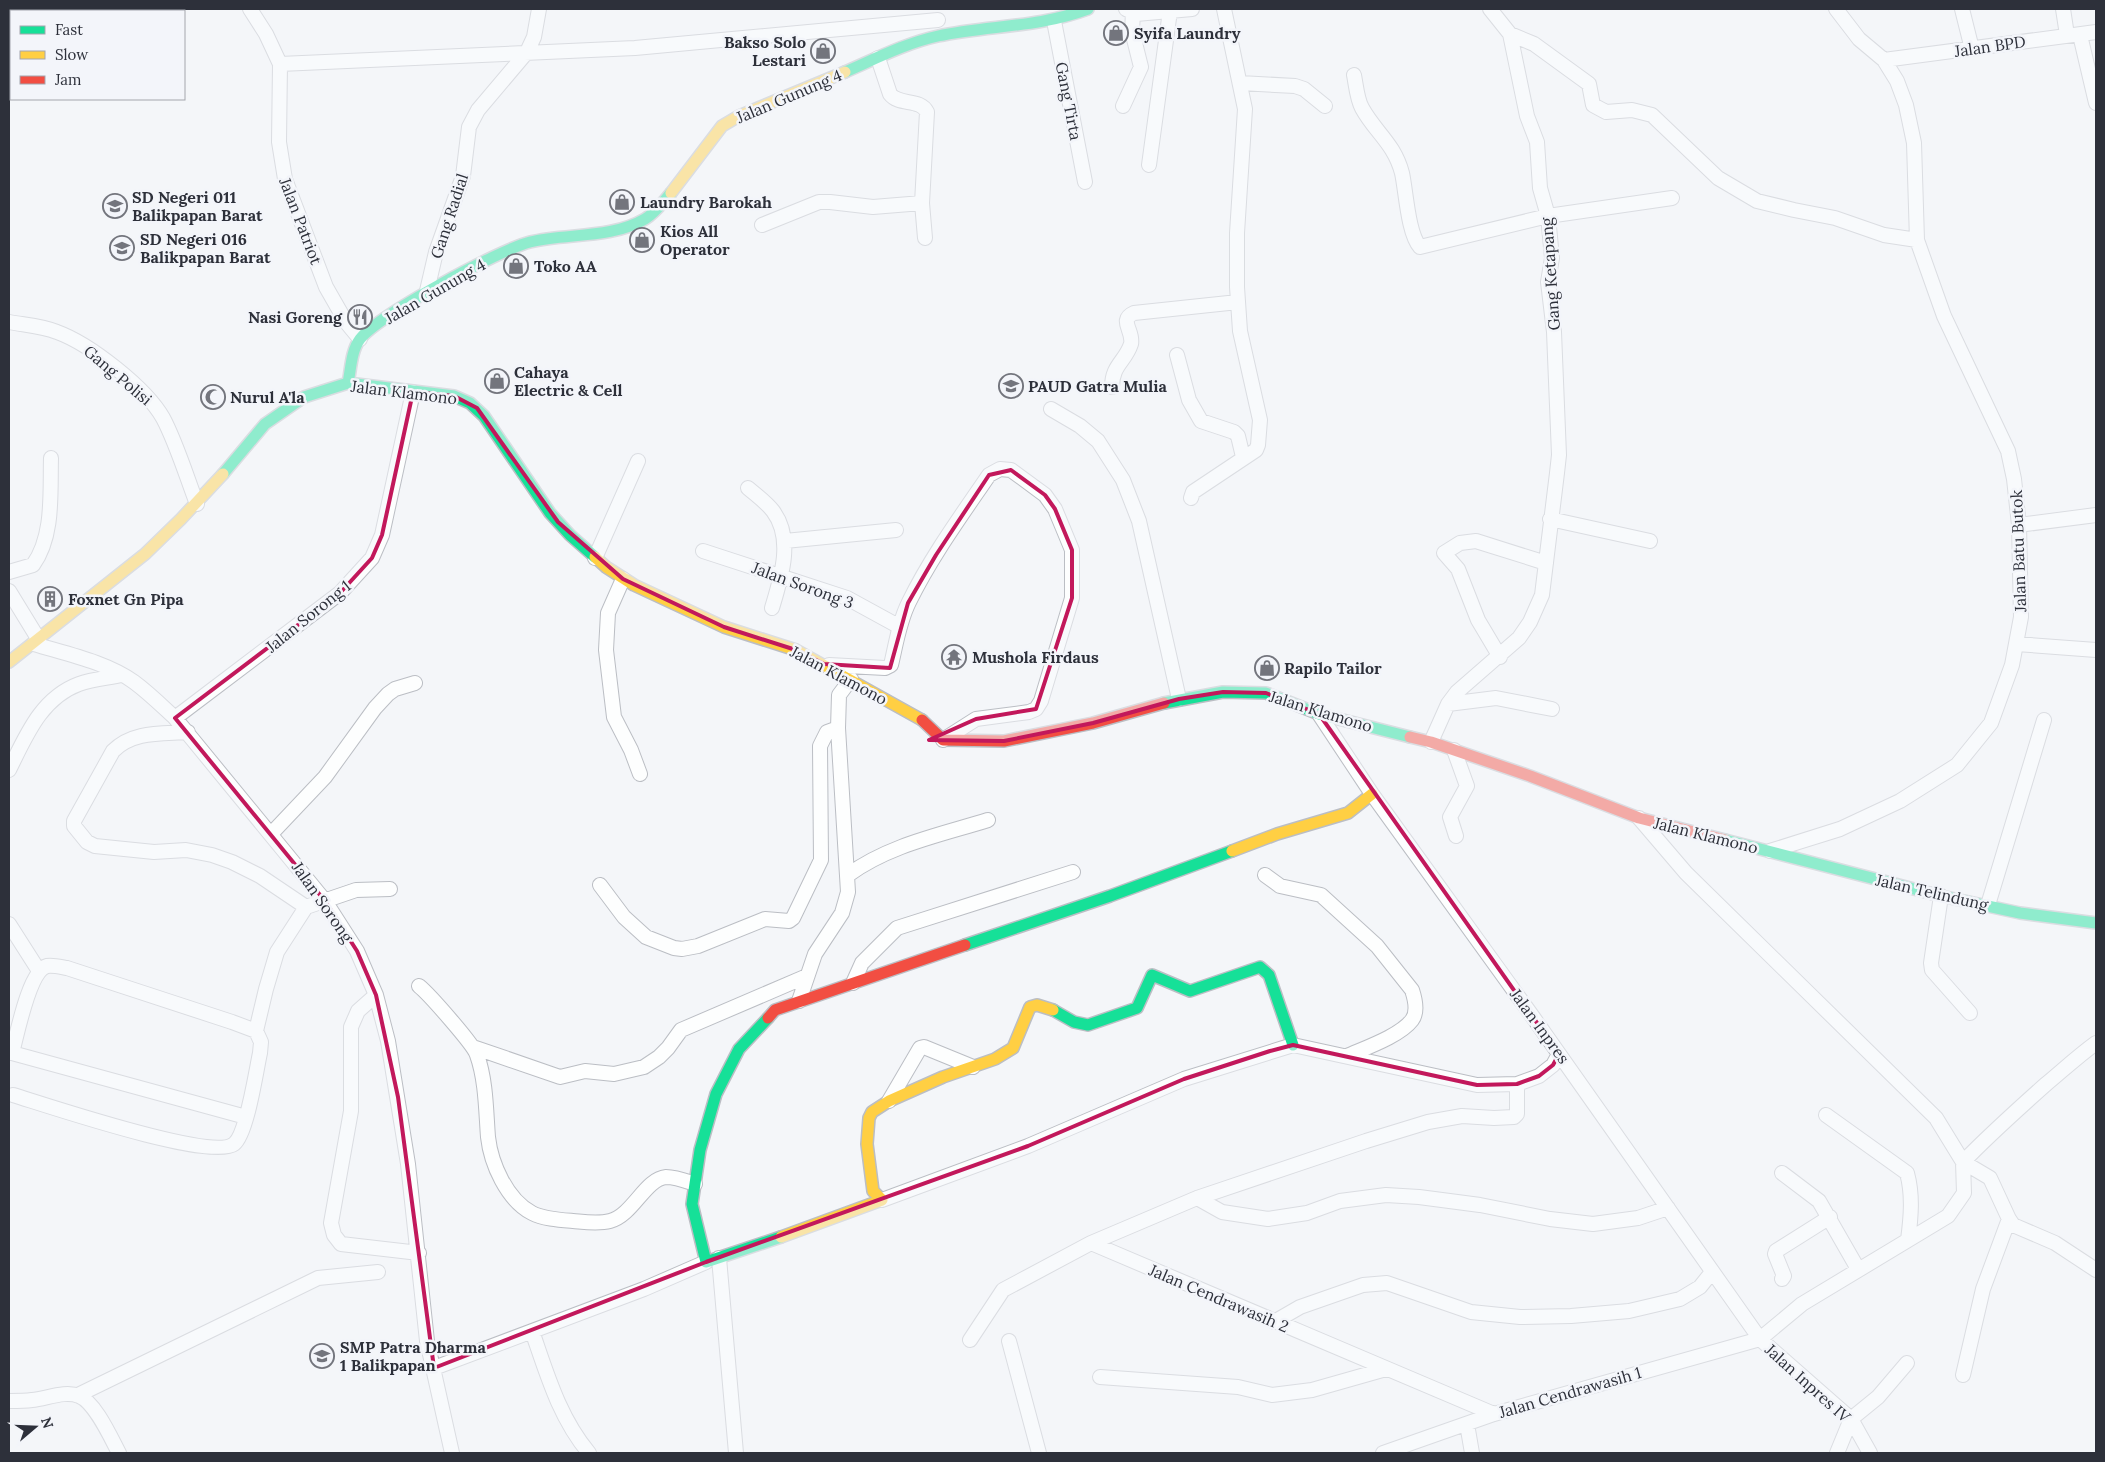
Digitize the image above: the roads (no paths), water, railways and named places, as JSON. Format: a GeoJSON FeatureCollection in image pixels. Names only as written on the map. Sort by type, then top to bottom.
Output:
{"type":"FeatureCollection","features":[{"type":"Feature","properties":{"kind":"street","name":"Jalan Patriot"},"geometry":{"type":"LineString","coordinates":[[250,9],[266,34],[280,64],[279,142],[282,172],[326,287],[346,322],[360,339]]}},
{"type":"Feature","properties":{"kind":"street","name":"Gang Radial"},"geometry":{"type":"LineString","coordinates":[[426,294],[436,252],[463,176],[471,122],[478,110],[527,52],[534,37],[539,9]]}},
{"type":"Feature","properties":{"kind":"street","name":"Jalan Gunung 4"},"geometry":{"type":"LineString","coordinates":[[360,339],[380,323],[426,294],[493,257],[526,243],[606,230],[644,220],[652,215],[715,135],[730,121],[905,45],[939,34],[1054,21],[1088,9]]}},
{"type":"Feature","properties":{"kind":"street"},"geometry":{"type":"LineString","coordinates":[[1123,106],[1141,67],[1129,11],[1192,9]]}},
{"type":"Feature","properties":{"kind":"street"},"geometry":{"type":"LineString","coordinates":[[1191,498],[1193,492],[1256,450],[1260,420],[1242,340],[1238,302],[1237,233],[1245,108],[1224,9]]}},
{"type":"Feature","properties":{"kind":"street","name":"Gang Ketapang"},"geometry":{"type":"LineString","coordinates":[[1431,742],[1448,704],[1457,692],[1500,657],[1519,638],[1530,622],[1542,595],[1559,455],[1554,332],[1548,282],[1552,258],[1548,216],[1540,188],[1537,142],[1527,116],[1510,34],[1490,9]]}},
{"type":"Feature","properties":{"kind":"street","name":"Jalan Batu Butok"},"geometry":{"type":"LineString","coordinates":[[1770,851],[1840,830],[1900,801],[1956,766],[1991,723],[2012,665],[2021,618],[2019,525],[2014,479],[2008,451],[1944,316],[1917,240],[1914,142],[1902,92],[1884,60],[1859,39],[1836,9]]}},
{"type":"Feature","properties":{"kind":"street"},"geometry":{"type":"LineString","coordinates":[[1962,9],[1972,49]]}},
{"type":"Feature","properties":{"kind":"street"},"geometry":{"type":"LineString","coordinates":[[2063,9],[2074,35],[2096,103]]}},
{"type":"Feature","properties":{"kind":"street"},"geometry":{"type":"LineString","coordinates":[[1149,165],[1170,11]]}},
{"type":"Feature","properties":{"kind":"street"},"geometry":{"type":"LineString","coordinates":[[280,64],[635,48],[938,14],[939,34]]}},
{"type":"Feature","properties":{"kind":"street","name":"Gang Tirta"},"geometry":{"type":"LineString","coordinates":[[1054,21],[1085,182]]}},
{"type":"Feature","properties":{"kind":"street","name":"Jalan BPD"},"geometry":{"type":"LineString","coordinates":[[1884,60],[2096,32]]}},
{"type":"Feature","properties":{"kind":"street"},"geometry":{"type":"LineString","coordinates":[[1510,34],[1534,44],[1589,84],[1593,104],[1606,112],[1632,110],[1652,115],[1718,178],[1757,200],[1835,218],[1884,235],[1917,240]]}},
{"type":"Feature","properties":{"kind":"street"},"geometry":{"type":"LineString","coordinates":[[878,58],[893,98],[922,106],[927,112],[922,203],[925,238]]}},
{"type":"Feature","properties":{"kind":"street"},"geometry":{"type":"LineString","coordinates":[[1354,75],[1360,105],[1389,143],[1402,173],[1407,207],[1415,240],[1420,247],[1548,216],[1672,198]]}},
{"type":"Feature","properties":{"kind":"street"},"geometry":{"type":"LineString","coordinates":[[1240,83],[1296,86],[1304,89],[1325,106]]}},
{"type":"Feature","properties":{"kind":"street"},"geometry":{"type":"LineString","coordinates":[[762,225],[819,202],[873,207],[922,203]]}},
{"type":"Feature","properties":{"kind":"street"},"geometry":{"type":"LineString","coordinates":[[1112,387],[1114,370],[1131,344],[1131,337],[1126,324],[1126,318],[1129,315],[1238,302]]}},
{"type":"Feature","properties":{"kind":"street","name":"Gang Polisi"},"geometry":{"type":"LineString","coordinates":[[9,322],[56,331],[76,340],[136,386],[153,402],[164,419],[197,504]]}},
{"type":"Feature","properties":{"kind":"street"},"geometry":{"type":"LineString","coordinates":[[348,383],[355,350],[360,339]]}},
{"type":"Feature","properties":{"kind":"street"},"geometry":{"type":"LineString","coordinates":[[1177,356],[1189,400],[1201,421],[1234,432],[1238,436],[1243,457]]}},
{"type":"Feature","properties":{"kind":"street","name":"Jalan Klamono"},"geometry":{"type":"LineString","coordinates":[[9,662],[126,570],[197,504],[265,424],[274,416],[304,397],[348,383],[454,396],[464,400],[477,408],[504,443],[550,513],[594,558],[623,579],[724,627],[796,650],[824,664],[927,723],[943,740],[1004,741],[1093,722],[1179,698],[1223,692],[1266,693],[1320,714],[1431,742],[1530,776],[1639,818],[1770,851]]}},
{"type":"Feature","properties":{"kind":"street","name":"Jalan Sorong 1"},"geometry":{"type":"LineString","coordinates":[[175,718],[340,593],[372,558],[384,528],[413,392]]}},
{"type":"Feature","properties":{"kind":"street"},"geometry":{"type":"LineString","coordinates":[[1051,409],[1080,426],[1098,441],[1123,480],[1139,521],[1179,698]]}},
{"type":"Feature","properties":{"kind":"street"},"geometry":{"type":"LineString","coordinates":[[9,572],[33,565],[42,551],[49,516],[51,458]]}},
{"type":"Feature","properties":{"kind":"street"},"geometry":{"type":"LineString","coordinates":[[594,558],[638,461]]}},
{"type":"Feature","properties":{"kind":"street"},"geometry":{"type":"LineString","coordinates":[[824,664],[885,668],[891,665],[900,626],[908,603],[936,555],[989,475],[1000,469],[1011,470],[1050,501],[1072,550],[1072,598],[1041,701],[1036,709],[1028,712],[976,719],[943,740]]}},
{"type":"Feature","properties":{"kind":"street"},"geometry":{"type":"LineString","coordinates":[[748,488],[775,513],[785,541],[781,577],[772,608]]}},
{"type":"Feature","properties":{"kind":"street"},"geometry":{"type":"LineString","coordinates":[[2019,525],[2096,515]]}},
{"type":"Feature","properties":{"kind":"street"},"geometry":{"type":"LineString","coordinates":[[1550,519],[1650,541]]}},
{"type":"Feature","properties":{"kind":"street"},"geometry":{"type":"LineString","coordinates":[[785,541],[896,530]]}},
{"type":"Feature","properties":{"kind":"street"},"geometry":{"type":"LineString","coordinates":[[1500,657],[1478,620],[1458,569],[1444,553],[1460,543],[1476,541],[1546,564]]}},
{"type":"Feature","properties":{"kind":"street","name":"Jalan Sorong 3"},"geometry":{"type":"LineString","coordinates":[[703,551],[846,598],[900,626]]}},
{"type":"Feature","properties":{"kind":"street"},"geometry":{"type":"LineString","coordinates":[[623,579],[609,610],[606,650],[614,717],[631,750],[640,774]]}},
{"type":"Feature","properties":{"kind":"street"},"geometry":{"type":"LineString","coordinates":[[9,591],[36,642]]}},
{"type":"Feature","properties":{"kind":"street","name":"Jalan Sorong"},"geometry":{"type":"LineString","coordinates":[[36,642],[122,675],[151,696],[175,718],[325,900],[357,951],[376,995],[388,1041],[398,1096],[419,1252],[427,1341],[452,1453]]}},
{"type":"Feature","properties":{"kind":"street"},"geometry":{"type":"LineString","coordinates":[[2016,644],[2096,650]]}},
{"type":"Feature","properties":{"kind":"street"},"geometry":{"type":"LineString","coordinates":[[9,770],[34,721],[44,708],[62,693],[80,684],[122,675]]}},
{"type":"Feature","properties":{"kind":"street"},"geometry":{"type":"LineString","coordinates":[[799,1001],[815,954],[842,913],[848,892],[838,728],[838,694],[851,679]]}},
{"type":"Feature","properties":{"kind":"street"},"geometry":{"type":"LineString","coordinates":[[271,834],[326,776],[375,708],[388,694],[395,689],[415,683]]}},
{"type":"Feature","properties":{"kind":"street"},"geometry":{"type":"LineString","coordinates":[[1448,704],[1496,698],[1552,710]]}},
{"type":"Feature","properties":{"kind":"street","name":"Jalan Inpres"},"geometry":{"type":"LineString","coordinates":[[1320,714],[1372,794],[1559,1054],[1760,1339]]}},
{"type":"Feature","properties":{"kind":"street"},"geometry":{"type":"LineString","coordinates":[[1988,905],[2044,720]]}},
{"type":"Feature","properties":{"kind":"street"},"geometry":{"type":"LineString","coordinates":[[600,885],[624,917],[646,937],[674,948],[682,949],[698,946],[765,920],[789,921],[793,918],[821,860],[820,746],[827,732],[838,728]]}},
{"type":"Feature","properties":{"kind":"street"},"geometry":{"type":"LineString","coordinates":[[188,732],[140,736],[122,743],[105,765],[74,822],[78,834],[86,842],[110,849],[154,852],[186,850],[212,855],[232,862],[260,876],[306,907]]}},
{"type":"Feature","properties":{"kind":"street"},"geometry":{"type":"LineString","coordinates":[[1454,750],[1467,786],[1450,817],[1456,836]]}},
{"type":"Feature","properties":{"kind":"street"},"geometry":{"type":"LineString","coordinates":[[736,1453],[712,1260],[692,1204],[700,1150],[716,1094],[739,1048],[769,1016],[775,1010],[799,1001],[906,967],[1110,896],[1277,834],[1348,813],[1372,794]]}},
{"type":"Feature","properties":{"kind":"street"},"geometry":{"type":"LineString","coordinates":[[1639,818],[1693,880],[1936,1118],[1963,1162],[1990,1178],[2009,1219],[2014,1225],[2055,1243],[2096,1270]]}},
{"type":"Feature","properties":{"kind":"street"},"geometry":{"type":"LineString","coordinates":[[848,875],[865,862],[889,850],[988,820]]}},
{"type":"Feature","properties":{"kind":"street","name":"Jalan Telindung"},"geometry":{"type":"LineString","coordinates":[[1770,851],[1941,896],[2020,913],[2096,924]]}},
{"type":"Feature","properties":{"kind":"street"},"geometry":{"type":"LineString","coordinates":[[853,983],[862,963],[897,928],[1073,872]]}},
{"type":"Feature","properties":{"kind":"street"},"geometry":{"type":"LineString","coordinates":[[1265,875],[1280,886],[1321,895],[1377,946],[1412,990],[1416,1009],[1413,1019],[1397,1033],[1347,1056]]}},
{"type":"Feature","properties":{"kind":"street"},"geometry":{"type":"LineString","coordinates":[[12,1095],[158,1138],[206,1148],[226,1148],[233,1145],[238,1140],[246,1117],[260,1053],[261,1042],[256,1031],[277,952],[306,907],[356,890],[390,889]]}},
{"type":"Feature","properties":{"kind":"street"},"geometry":{"type":"LineString","coordinates":[[1941,896],[1931,963],[1932,970],[1970,1013]]}},
{"type":"Feature","properties":{"kind":"street"},"geometry":{"type":"LineString","coordinates":[[9,924],[39,971]]}},
{"type":"Feature","properties":{"kind":"street"},"geometry":{"type":"LineString","coordinates":[[246,1117],[10,1053],[30,989],[39,971],[46,966],[66,968],[256,1031]]}},
{"type":"Feature","properties":{"kind":"street"},"geometry":{"type":"LineString","coordinates":[[882,1200],[873,1190],[867,1144],[869,1118],[872,1112],[889,1100],[995,1059],[1013,1048],[1030,1007],[1034,1005],[1040,1004],[1063,1016],[1087,1025],[1137,1008],[1152,975],[1158,976],[1183,991],[1190,991],[1260,967],[1269,975],[1294,1045]]}},
{"type":"Feature","properties":{"kind":"street"},"geometry":{"type":"LineString","coordinates":[[473,1047],[560,1077],[585,1070],[614,1074],[629,1072],[644,1067],[659,1057],[681,1030],[807,976]]}},
{"type":"Feature","properties":{"kind":"street"},"geometry":{"type":"LineString","coordinates":[[419,986],[477,1054],[492,1156],[504,1182],[517,1202],[533,1214],[596,1223],[612,1220],[628,1211],[645,1191],[664,1177],[695,1184]]}},
{"type":"Feature","properties":{"kind":"street"},"geometry":{"type":"LineString","coordinates":[[376,995],[358,1011],[351,1028],[351,1111],[331,1223],[334,1235],[341,1244],[419,1252]]}},
{"type":"Feature","properties":{"kind":"street"},"geometry":{"type":"LineString","coordinates":[[1760,1339],[1802,1304],[1948,1216],[1964,1193],[1963,1162],[2028,1100],[2096,1043]]}},
{"type":"Feature","properties":{"kind":"street"},"geometry":{"type":"LineString","coordinates":[[434,1368],[644,1289],[712,1260],[1028,1146],[1184,1079],[1294,1045],[1477,1086],[1516,1084],[1539,1076],[1553,1065],[1559,1054]]}},
{"type":"Feature","properties":{"kind":"street"},"geometry":{"type":"LineString","coordinates":[[889,1100],[920,1048],[924,1047],[973,1067]]}},
{"type":"Feature","properties":{"kind":"street"},"geometry":{"type":"LineString","coordinates":[[970,1340],[1003,1290],[1091,1243],[1197,1198],[1366,1140],[1428,1122],[1462,1116],[1514,1117],[1517,1114],[1516,1084]]}},
{"type":"Feature","properties":{"kind":"street"},"geometry":{"type":"LineString","coordinates":[[1826,1115],[1906,1172],[1910,1186],[1911,1212],[1908,1240]]}},
{"type":"Feature","properties":{"kind":"street"},"geometry":{"type":"LineString","coordinates":[[1782,1173],[1819,1201],[1830,1217],[1858,1269]]}},
{"type":"Feature","properties":{"kind":"street"},"geometry":{"type":"LineString","coordinates":[[1197,1198],[1222,1212],[1268,1219],[1307,1213],[1340,1201],[1386,1196],[1419,1197],[1480,1206],[1550,1220],[1593,1224],[1638,1218],[1668,1208]]}},
{"type":"Feature","properties":{"kind":"street"},"geometry":{"type":"LineString","coordinates":[[1782,1279],[1784,1276],[1775,1254],[1776,1251],[1830,1217]]}},
{"type":"Feature","properties":{"kind":"street"},"geometry":{"type":"LineString","coordinates":[[1963,1375],[1983,1290],[2009,1219]]}},
{"type":"Feature","properties":{"kind":"street","name":"Jalan Cendrawasih 2"},"geometry":{"type":"LineString","coordinates":[[1091,1243],[1494,1414]]}},
{"type":"Feature","properties":{"kind":"street"},"geometry":{"type":"LineString","coordinates":[[9,1401],[78,1395],[318,1278],[378,1272]]}},
{"type":"Feature","properties":{"kind":"street"},"geometry":{"type":"LineString","coordinates":[[1274,1322],[1300,1307],[1363,1285],[1387,1282],[1471,1312],[1520,1317],[1572,1316],[1630,1311],[1680,1299],[1700,1287],[1712,1272]]}},
{"type":"Feature","properties":{"kind":"street"},"geometry":{"type":"LineString","coordinates":[[532,1331],[557,1402],[568,1426],[589,1453]]}},
{"type":"Feature","properties":{"kind":"street","name":"Jalan Cendrawasih 1"},"geometry":{"type":"LineString","coordinates":[[1383,1453],[1494,1414],[1760,1339]]}},
{"type":"Feature","properties":{"kind":"street","name":"Jalan Inpres IV"},"geometry":{"type":"LineString","coordinates":[[1760,1339],[1851,1419],[1870,1453]]}},
{"type":"Feature","properties":{"kind":"street"},"geometry":{"type":"LineString","coordinates":[[1009,1341],[1038,1453]]}},
{"type":"Feature","properties":{"kind":"street"},"geometry":{"type":"LineString","coordinates":[[1837,1453],[1851,1419],[1878,1397],[1908,1363]]}},
{"type":"Feature","properties":{"kind":"street"},"geometry":{"type":"LineString","coordinates":[[1100,1376],[1238,1387],[1272,1395],[1312,1390],[1386,1369]]}},
{"type":"Feature","properties":{"kind":"street"},"geometry":{"type":"LineString","coordinates":[[78,1395],[86,1400],[94,1411],[119,1453]]}},
{"type":"Feature","properties":{"kind":"street"},"geometry":{"type":"LineString","coordinates":[[1466,1424],[1472,1453]]}},
{"type":"Feature","properties":{"kind":"place","name":"Syifa Laundry"},"geometry":{"type":"Point","coordinates":[1116,33]}},
{"type":"Feature","properties":{"kind":"place","name":"Bakso Solo Lestari"},"geometry":{"type":"Point","coordinates":[823,51]}},
{"type":"Feature","properties":{"kind":"place","name":"Laundry Barokah"},"geometry":{"type":"Point","coordinates":[622,202]}},
{"type":"Feature","properties":{"kind":"place","name":"SD Negeri 011 Balikpapan Barat"},"geometry":{"type":"Point","coordinates":[115,206]}},
{"type":"Feature","properties":{"kind":"place","name":"Kios All Operator"},"geometry":{"type":"Point","coordinates":[642,240]}},
{"type":"Feature","properties":{"kind":"place","name":"SD Negeri 016 Balikpapan Barat"},"geometry":{"type":"Point","coordinates":[122,248]}},
{"type":"Feature","properties":{"kind":"place","name":"Toko AA"},"geometry":{"type":"Point","coordinates":[516,266]}},
{"type":"Feature","properties":{"kind":"place","name":"Nasi Goreng"},"geometry":{"type":"Point","coordinates":[360,317]}},
{"type":"Feature","properties":{"kind":"place","name":"Cahaya Electric & Cell"},"geometry":{"type":"Point","coordinates":[497,381]}},
{"type":"Feature","properties":{"kind":"place","name":"PAUD Gatra Mulia"},"geometry":{"type":"Point","coordinates":[1011,386]}},
{"type":"Feature","properties":{"kind":"place","name":"Nurul A'la"},"geometry":{"type":"Point","coordinates":[213,397]}},
{"type":"Feature","properties":{"kind":"place","name":"Foxnet Gn Pipa"},"geometry":{"type":"Point","coordinates":[50,599]}},
{"type":"Feature","properties":{"kind":"place","name":"Mushola Firdaus"},"geometry":{"type":"Point","coordinates":[954,657]}},
{"type":"Feature","properties":{"kind":"place","name":"Rapilo Tailor"},"geometry":{"type":"Point","coordinates":[1267,668]}},
{"type":"Feature","properties":{"kind":"place","name":"SMP Patra Dharma 1 Balikpapan"},"geometry":{"type":"Point","coordinates":[322,1356]}}]}
